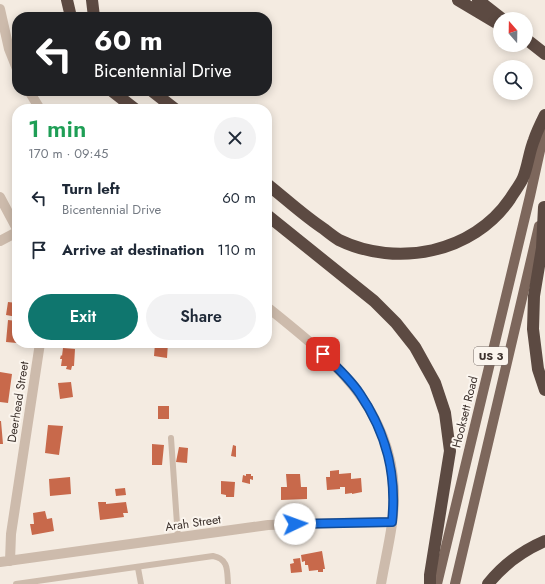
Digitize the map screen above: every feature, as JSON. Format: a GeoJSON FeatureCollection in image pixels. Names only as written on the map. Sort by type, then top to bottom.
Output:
{"type":"FeatureCollection","features":[{"type":"Feature","properties":{"kind":"highway"},"geometry":{"type":"LineString","coordinates":[[67,0],[70,12]]}},
{"type":"Feature","properties":{"kind":"highway"},"geometry":{"type":"LineString","coordinates":[[92,0],[93,12]]}},
{"type":"Feature","properties":{"kind":"highway"},"geometry":{"type":"LineString","coordinates":[[458,0],[493,21]]}},
{"type":"Feature","properties":{"kind":"highway"},"geometry":{"type":"LineString","coordinates":[[478,0],[493,12]]}},
{"type":"Feature","properties":{"kind":"highway"},"geometry":{"type":"LineString","coordinates":[[118,96],[129,104]]}},
{"type":"Feature","properties":{"kind":"highway"},"geometry":{"type":"LineString","coordinates":[[158,96],[169,104]]}},
{"type":"Feature","properties":{"kind":"highway"},"geometry":{"type":"LineString","coordinates":[[272,188],[314,222],[338,239],[365,250],[387,254],[406,255],[423,253],[446,247],[466,238],[485,225],[510,199],[523,178],[533,140],[545,115]]}},
{"type":"Feature","properties":{"kind":"highway"},"geometry":{"type":"LineString","coordinates":[[544,205],[542,248],[534,296],[533,329],[538,369],[545,390]]}},
{"type":"Feature","properties":{"kind":"highway"},"geometry":{"type":"LineString","coordinates":[[272,219],[374,301],[396,323],[415,347],[435,383],[445,413],[450,451],[430,575],[430,584]]}},
{"type":"Feature","properties":{"kind":"highway"},"geometry":{"type":"LineString","coordinates":[[488,584],[496,574],[514,558],[545,542]]}},
{"type":"Feature","properties":{"kind":"main road","name":"Hooksett Road"},"geometry":{"type":"LineString","coordinates":[[437,584],[545,128]]}},
{"type":"Feature","properties":{"kind":"main road","name":"US 3"},"geometry":{"type":"LineString","coordinates":[[455,584],[544,205]]}},
{"type":"Feature","properties":{"kind":"street"},"geometry":{"type":"LineString","coordinates":[[0,9],[12,56]]}},
{"type":"Feature","properties":{"kind":"street"},"geometry":{"type":"LineString","coordinates":[[0,197],[12,220]]}},
{"type":"Feature","properties":{"kind":"street"},"geometry":{"type":"LineString","coordinates":[[0,241],[12,235]]}},
{"type":"Feature","properties":{"kind":"street"},"geometry":{"type":"LineString","coordinates":[[272,311],[312,343],[344,374],[360,394],[373,416],[384,441],[393,477],[394,506],[381,584]]}},
{"type":"Feature","properties":{"kind":"street","name":"Deerhead Street"},"geometry":{"type":"LineString","coordinates":[[5,561],[11,534],[39,348]]}},
{"type":"Feature","properties":{"kind":"street","name":"Arah Street"},"geometry":{"type":"LineString","coordinates":[[5,561],[268,526],[392,522]]}},
{"type":"Feature","properties":{"kind":"lane"},"geometry":{"type":"LineString","coordinates":[[171,438],[178,538]]}},
{"type":"Feature","properties":{"kind":"lane"},"geometry":{"type":"LineString","coordinates":[[16,584],[138,568],[213,556],[222,559],[226,566],[228,584]]}},
{"type":"Feature","properties":{"kind":"lane"},"geometry":{"type":"LineString","coordinates":[[138,568],[141,584]]}},
{"type":"Feature","properties":{"kind":"building"},"geometry":{"type":"Polygon","coordinates":[[[8,302],[12,302],[12,316],[6,315],[8,302]]]}},
{"type":"Feature","properties":{"kind":"building"},"geometry":{"type":"Polygon","coordinates":[[[8,320],[12,320],[12,343],[6,342],[8,320]]]}},
{"type":"Feature","properties":{"kind":"building"},"geometry":{"type":"Polygon","coordinates":[[[63,348],[75,349],[74,366],[72,366],[71,370],[66,369],[67,366],[61,366],[62,359],[60,359],[63,348]]]}},
{"type":"Feature","properties":{"kind":"building"},"geometry":{"type":"Polygon","coordinates":[[[155,348],[168,348],[167,358],[154,356],[155,348]]]}},
{"type":"Feature","properties":{"kind":"building"},"geometry":{"type":"Polygon","coordinates":[[[0,372],[12,374],[8,403],[0,402],[0,372]]]}},
{"type":"Feature","properties":{"kind":"building"},"geometry":{"type":"Polygon","coordinates":[[[71,382],[73,397],[60,399],[58,383],[71,382]]]}},
{"type":"Feature","properties":{"kind":"building"},"geometry":{"type":"Polygon","coordinates":[[[158,406],[169,406],[169,419],[158,419],[158,406]]]}},
{"type":"Feature","properties":{"kind":"building"},"geometry":{"type":"Polygon","coordinates":[[[1,421],[3,444],[0,444],[1,421]]]}},
{"type":"Feature","properties":{"kind":"building"},"geometry":{"type":"Polygon","coordinates":[[[48,425],[63,426],[59,455],[45,453],[48,425]]]}},
{"type":"Feature","properties":{"kind":"building"},"geometry":{"type":"Polygon","coordinates":[[[152,444],[164,445],[162,465],[152,465],[152,444]]]}},
{"type":"Feature","properties":{"kind":"building"},"geometry":{"type":"Polygon","coordinates":[[[233,445],[236,446],[236,457],[231,456],[233,445]]]}},
{"type":"Feature","properties":{"kind":"building"},"geometry":{"type":"Polygon","coordinates":[[[179,447],[188,448],[187,463],[176,462],[179,447]]]}},
{"type":"Feature","properties":{"kind":"building"},"geometry":{"type":"Polygon","coordinates":[[[339,470],[339,474],[351,473],[351,479],[361,478],[362,492],[345,494],[345,487],[327,490],[326,477],[330,477],[330,471],[339,470]]]}},
{"type":"Feature","properties":{"kind":"building"},"geometry":{"type":"Polygon","coordinates":[[[246,474],[251,474],[251,476],[253,476],[253,480],[250,479],[250,484],[242,482],[243,475],[246,476],[246,474]]]}},
{"type":"Feature","properties":{"kind":"building"},"geometry":{"type":"Polygon","coordinates":[[[286,474],[300,474],[301,487],[307,487],[307,499],[281,500],[281,487],[287,487],[286,474]]]}},
{"type":"Feature","properties":{"kind":"building"},"geometry":{"type":"Polygon","coordinates":[[[70,477],[71,494],[50,496],[49,479],[70,477]]]}},
{"type":"Feature","properties":{"kind":"building"},"geometry":{"type":"Polygon","coordinates":[[[221,481],[235,482],[234,497],[226,497],[226,495],[221,494],[221,481]]]}},
{"type":"Feature","properties":{"kind":"building"},"geometry":{"type":"Polygon","coordinates":[[[125,488],[126,495],[116,496],[115,489],[125,488]]]}},
{"type":"Feature","properties":{"kind":"building"},"geometry":{"type":"Polygon","coordinates":[[[98,502],[106,502],[106,504],[126,502],[128,513],[123,513],[124,517],[100,520],[98,502]]]}},
{"type":"Feature","properties":{"kind":"building"},"geometry":{"type":"Polygon","coordinates":[[[45,511],[47,519],[52,518],[54,531],[32,535],[30,524],[34,524],[33,513],[45,511]]]}},
{"type":"Feature","properties":{"kind":"building"},"geometry":{"type":"Polygon","coordinates":[[[322,551],[325,569],[323,569],[323,572],[318,572],[318,570],[309,571],[308,565],[305,565],[305,561],[302,562],[301,555],[322,551]]]}},
{"type":"Feature","properties":{"kind":"building"},"geometry":{"type":"Polygon","coordinates":[[[300,558],[302,572],[291,573],[290,564],[294,563],[293,559],[300,558]]]}},
{"type":"Feature","properties":{"kind":"route"},"geometry":{"type":"LineString","coordinates":[[295,524],[392,522],[394,506],[393,477],[384,441],[373,416],[360,394],[344,374],[323,354]]}}]}
